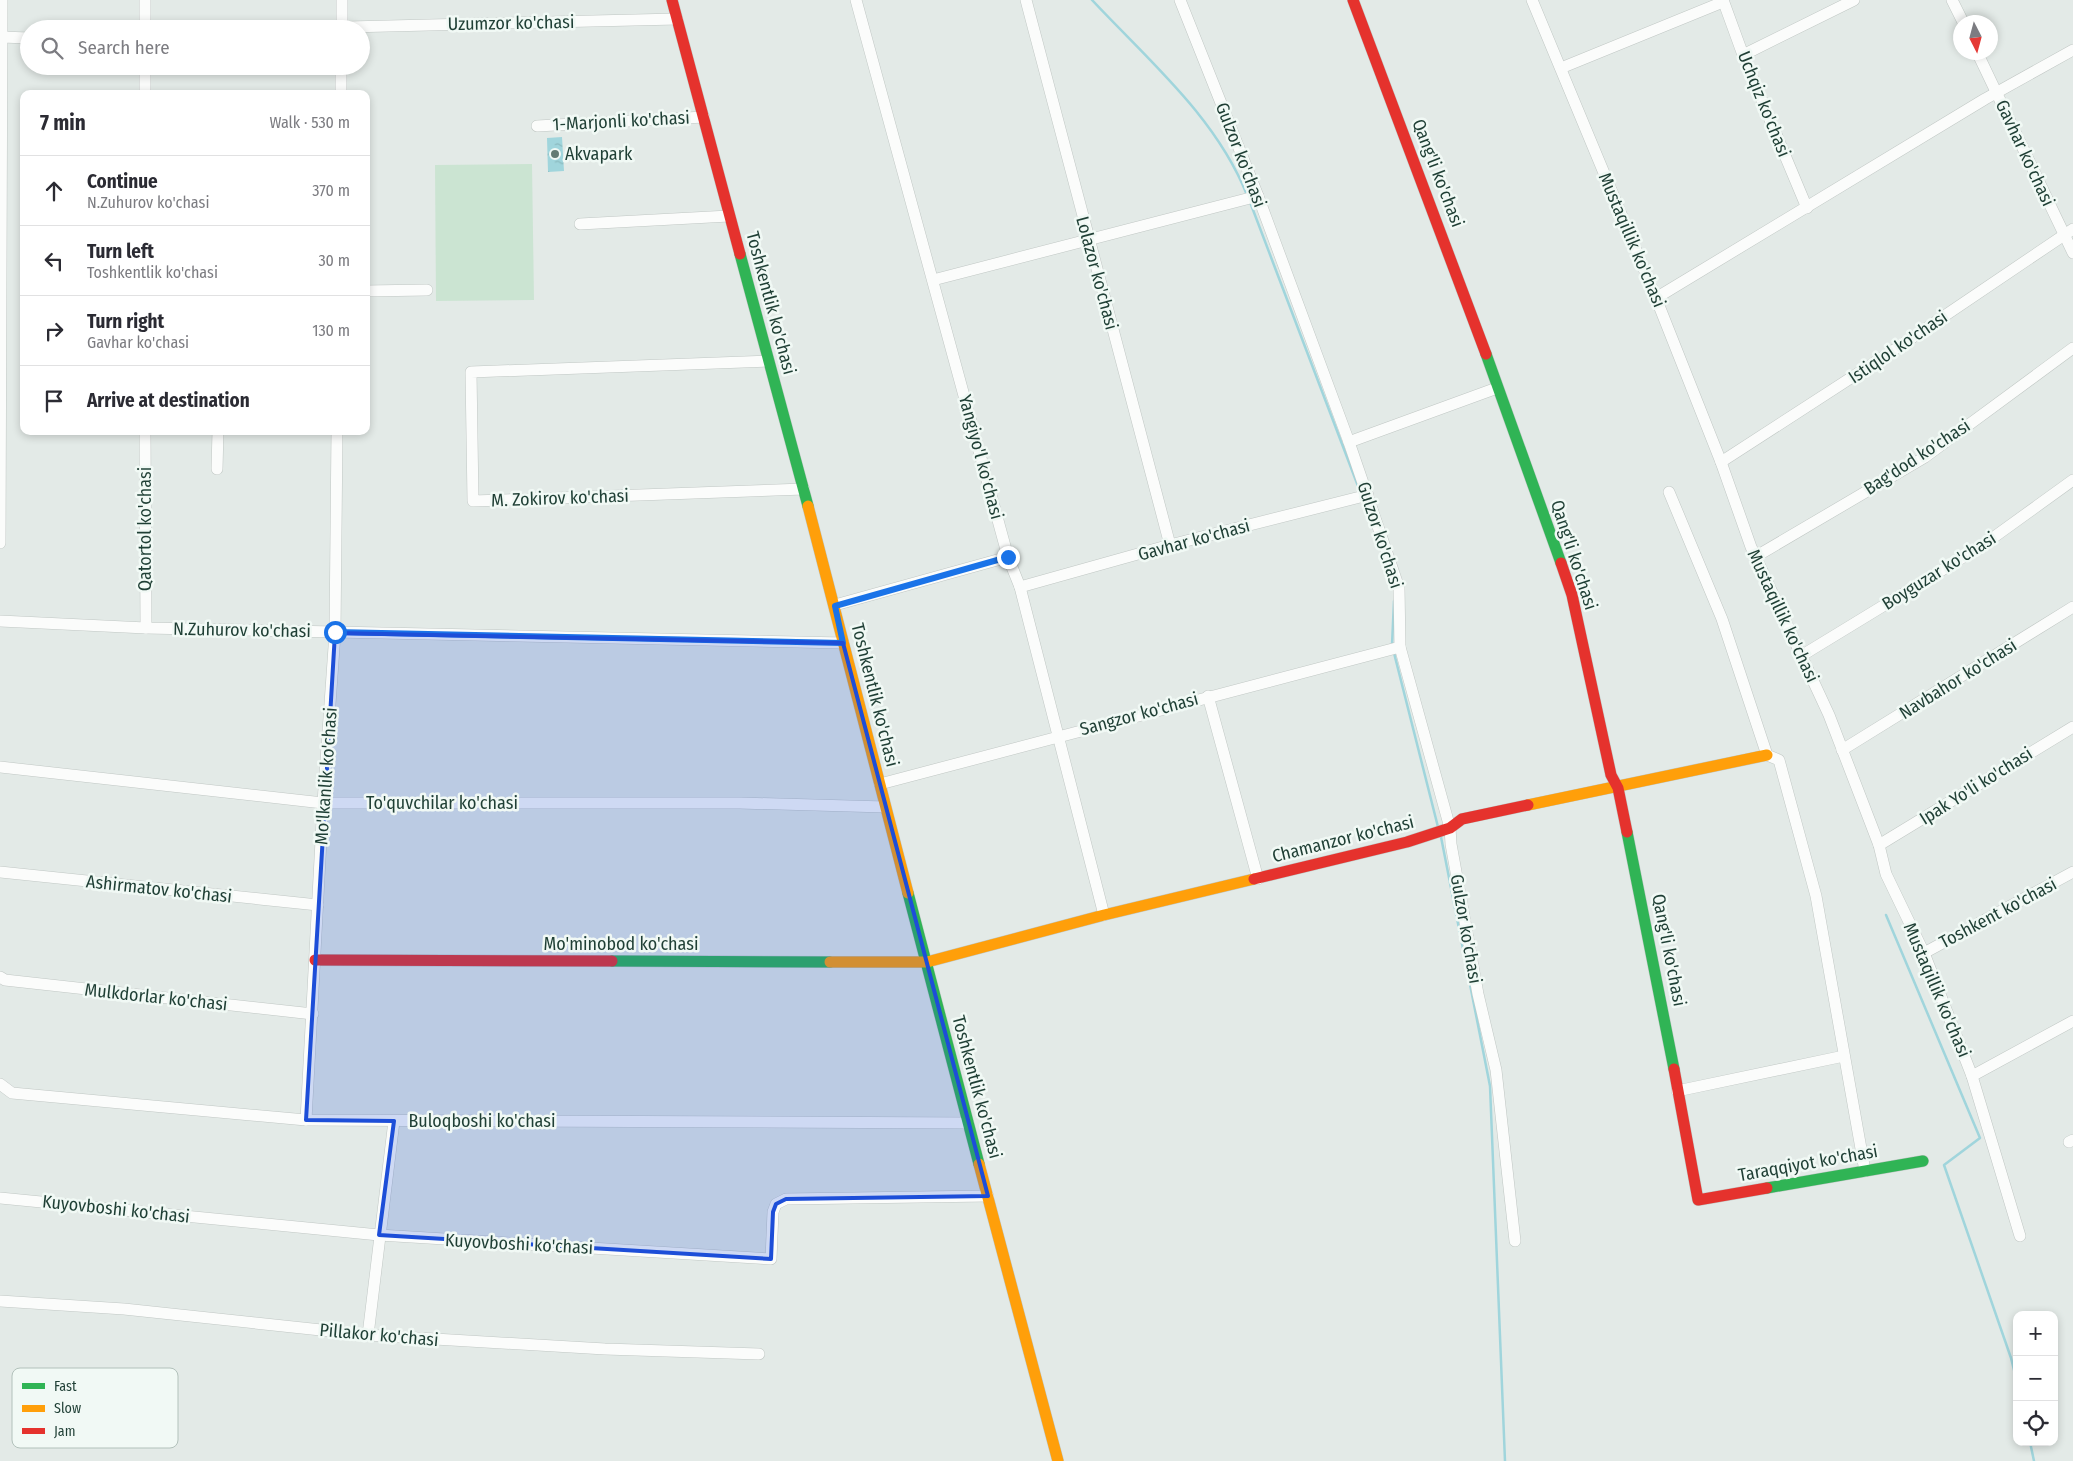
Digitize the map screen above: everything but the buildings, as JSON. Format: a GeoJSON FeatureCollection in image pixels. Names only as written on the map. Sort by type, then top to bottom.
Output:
{"type":"FeatureCollection","features":[{"type":"Feature","properties":{"kind":"street"},"geometry":{"type":"LineString","coordinates":[[0,543],[2,0]]}},
{"type":"Feature","properties":{"kind":"street"},"geometry":{"type":"LineString","coordinates":[[145,0],[145,20]]}},
{"type":"Feature","properties":{"kind":"street"},"geometry":{"type":"LineString","coordinates":[[342,0],[343,20]]}},
{"type":"Feature","properties":{"kind":"street","name":"Toshkentlik ko'chasi"},"geometry":{"type":"LineString","coordinates":[[672,0],[835,606],[885,807],[1058,1461]]}},
{"type":"Feature","properties":{"kind":"street","name":"Yangiyo'l ko'chasi"},"geometry":{"type":"LineString","coordinates":[[856,0],[1008,557],[1020,587],[1104,915]]}},
{"type":"Feature","properties":{"kind":"street","name":"Lolazor ko'chasi"},"geometry":{"type":"LineString","coordinates":[[1026,0],[1170,545]]}},
{"type":"Feature","properties":{"kind":"street","name":"Gulzor ko'chasi"},"geometry":{"type":"LineString","coordinates":[[1180,0],[1258,196],[1349,442],[1399,588],[1400,646],[1450,828],[1451,844],[1478,994],[1496,1070],[1515,1241]]}},
{"type":"Feature","properties":{"kind":"street","name":"Qang'li ko'chasi"},"geometry":{"type":"LineString","coordinates":[[1353,0],[1461,284],[1572,594],[1611,775],[1618,788],[1644,910],[1698,1200]]}},
{"type":"Feature","properties":{"kind":"street","name":"Mustaqillik ko'chasi"},"geometry":{"type":"LineString","coordinates":[[1532,0],[1656,298],[1721,462],[1755,557],[1829,715],[1879,845],[1886,874],[1924,953],[1972,1076],[2020,1236]]}},
{"type":"Feature","properties":{"kind":"street"},"geometry":{"type":"LineString","coordinates":[[1743,55],[1854,0]]}},
{"type":"Feature","properties":{"kind":"street"},"geometry":{"type":"LineString","coordinates":[[1952,0],[1959,15]]}},
{"type":"Feature","properties":{"kind":"street"},"geometry":{"type":"LineString","coordinates":[[1560,68],[1723,1]]}},
{"type":"Feature","properties":{"kind":"street","name":"Uchqiz ko'chasi"},"geometry":{"type":"LineString","coordinates":[[1723,1],[1743,55],[1807,208]]}},
{"type":"Feature","properties":{"kind":"street","name":"Uzumzor ko'chasi"},"geometry":{"type":"LineString","coordinates":[[370,26],[677,19]]}},
{"type":"Feature","properties":{"kind":"street"},"geometry":{"type":"LineString","coordinates":[[1,37],[20,38]]}},
{"type":"Feature","properties":{"kind":"street"},"geometry":{"type":"LineString","coordinates":[[1656,298],[1996,92],[2073,50]]}},
{"type":"Feature","properties":{"kind":"street","name":"Gavhar ko'chasi"},"geometry":{"type":"LineString","coordinates":[[1981,60],[2068,232],[2073,253]]}},
{"type":"Feature","properties":{"kind":"street"},"geometry":{"type":"LineString","coordinates":[[145,75],[145,90]]}},
{"type":"Feature","properties":{"kind":"street"},"geometry":{"type":"LineString","coordinates":[[341,75],[341,90]]}},
{"type":"Feature","properties":{"kind":"street","name":"1-Marjonli ko'chasi"},"geometry":{"type":"LineString","coordinates":[[537,126],[704,117]]}},
{"type":"Feature","properties":{"kind":"street"},"geometry":{"type":"LineString","coordinates":[[933,280],[1258,196]]}},
{"type":"Feature","properties":{"kind":"street"},"geometry":{"type":"LineString","coordinates":[[580,224],[729,216]]}},
{"type":"Feature","properties":{"kind":"street","name":"Istiqlol ko'chasi"},"geometry":{"type":"LineString","coordinates":[[1721,462],[1897,348],[2068,232]]}},
{"type":"Feature","properties":{"kind":"street"},"geometry":{"type":"LineString","coordinates":[[370,291],[427,290]]}},
{"type":"Feature","properties":{"kind":"street","name":"Bag'dod ko'chasi"},"geometry":{"type":"LineString","coordinates":[[1755,557],[1925,456],[2073,348]]}},
{"type":"Feature","properties":{"kind":"street","name":"M. Zokirov ko'chasi"},"geometry":{"type":"LineString","coordinates":[[768,361],[471,372],[473,501],[804,489]]}},
{"type":"Feature","properties":{"kind":"street"},"geometry":{"type":"LineString","coordinates":[[1349,442],[1497,388]]}},
{"type":"Feature","properties":{"kind":"street","name":"Qatortol ko'chasi"},"geometry":{"type":"LineString","coordinates":[[145,435],[146,628]]}},
{"type":"Feature","properties":{"kind":"street"},"geometry":{"type":"LineString","coordinates":[[217,469],[218,435]]}},
{"type":"Feature","properties":{"kind":"street","name":"Mo'lkanlik ko'chasi"},"geometry":{"type":"LineString","coordinates":[[306,1120],[323,803],[335,632],[337,435]]}},
{"type":"Feature","properties":{"kind":"street","name":"Boyguzar ko'chasi"},"geometry":{"type":"LineString","coordinates":[[1801,656],[1983,545],[2073,480]]}},
{"type":"Feature","properties":{"kind":"street"},"geometry":{"type":"LineString","coordinates":[[1669,492],[1722,619],[1767,756],[1779,760],[1816,896],[1865,1171]]}},
{"type":"Feature","properties":{"kind":"street","name":"Gavhar ko'chasi"},"geometry":{"type":"LineString","coordinates":[[1020,587],[1170,545],[1368,495]]}},
{"type":"Feature","properties":{"kind":"street"},"geometry":{"type":"LineString","coordinates":[[835,606],[1008,557]]}},
{"type":"Feature","properties":{"kind":"street","name":"Navbahor ko'chasi"},"geometry":{"type":"LineString","coordinates":[[1842,750],[2073,607]]}},
{"type":"Feature","properties":{"kind":"street","name":"N.Zuhurov ko'chasi"},"geometry":{"type":"LineString","coordinates":[[0,621],[146,628],[843,643]]}},
{"type":"Feature","properties":{"kind":"street","name":"Sangzor ko'chasi"},"geometry":{"type":"LineString","coordinates":[[880,784],[1400,646]]}},
{"type":"Feature","properties":{"kind":"street"},"geometry":{"type":"LineString","coordinates":[[1208,696],[1258,879]]}},
{"type":"Feature","properties":{"kind":"street","name":"Ipak Yo'li ko'chasi"},"geometry":{"type":"LineString","coordinates":[[1879,845],[2073,727]]}},
{"type":"Feature","properties":{"kind":"street","name":"Chamanzor ko'chasi"},"geometry":{"type":"LineString","coordinates":[[927,962],[1104,915],[1407,842],[1450,828],[1462,819],[1767,756]]}},
{"type":"Feature","properties":{"kind":"street","name":"To'quvchilar ko'chasi"},"geometry":{"type":"LineString","coordinates":[[0,766],[323,803],[740,803],[885,807]]}},
{"type":"Feature","properties":{"kind":"street","name":"Ashirmatov ko'chasi"},"geometry":{"type":"LineString","coordinates":[[0,872],[318,905]]}},
{"type":"Feature","properties":{"kind":"street","name":"Toshkent ko'chasi"},"geometry":{"type":"LineString","coordinates":[[1924,953],[2073,872]]}},
{"type":"Feature","properties":{"kind":"street","name":"Mo'minobod ko'chasi"},"geometry":{"type":"LineString","coordinates":[[315,960],[927,962]]}},
{"type":"Feature","properties":{"kind":"street","name":"Mulkdorlar ko'chasi"},"geometry":{"type":"LineString","coordinates":[[0,977],[5,980],[313,1014]]}},
{"type":"Feature","properties":{"kind":"street"},"geometry":{"type":"LineString","coordinates":[[1972,1076],[2073,1022]]}},
{"type":"Feature","properties":{"kind":"street"},"geometry":{"type":"LineString","coordinates":[[1677,1092],[1844,1056]]}},
{"type":"Feature","properties":{"kind":"street","name":"Buloqboshi ko'chasi"},"geometry":{"type":"LineString","coordinates":[[0,1084],[12,1093],[306,1120],[968,1123]]}},
{"type":"Feature","properties":{"kind":"street"},"geometry":{"type":"LineString","coordinates":[[368,1336],[394,1121]]}},
{"type":"Feature","properties":{"kind":"street","name":"Taraqqiyot ko'chasi"},"geometry":{"type":"LineString","coordinates":[[1698,1200],[1923,1161]]}},
{"type":"Feature","properties":{"kind":"street","name":"Kuyovboshi ko'chasi"},"geometry":{"type":"LineString","coordinates":[[0,1198],[379,1235],[771,1259],[773,1212],[776,1204],[786,1199],[988,1196]]}},
{"type":"Feature","properties":{"kind":"street","name":"Pillakor ko'chasi"},"geometry":{"type":"LineString","coordinates":[[0,1301],[124,1308],[368,1336],[605,1349],[760,1354]]}},
{"type":"Feature","properties":{"kind":"highlighted area"},"geometry":{"type":"Polygon","coordinates":[[[335,633],[843,643],[988,1196],[786,1199],[776,1204],[773,1212],[771,1259],[379,1235],[394,1121],[306,1120],[335,633]]]}},
{"type":"Feature","properties":{"kind":"green space"},"geometry":{"type":"Polygon","coordinates":[[[532,164],[534,300],[436,301],[435,165],[532,164]]]}},
{"type":"Feature","properties":{"kind":"water","name":"Akvapark"},"geometry":{"type":"Polygon","coordinates":[[[562,137],[564,171],[548,172],[547,138],[562,137]]]}},
{"type":"Feature","properties":{"kind":"waterway"},"geometry":{"type":"LineString","coordinates":[[1092,0],[1179,91],[1199,115],[1218,140],[1234,167],[1247,195]]}},
{"type":"Feature","properties":{"kind":"waterway"},"geometry":{"type":"LineString","coordinates":[[1250,202],[1361,494]]}},
{"type":"Feature","properties":{"kind":"waterway"},"geometry":{"type":"LineString","coordinates":[[1392,645],[1394,601]]}},
{"type":"Feature","properties":{"kind":"waterway"},"geometry":{"type":"LineString","coordinates":[[1394,653],[1438,827]]}},
{"type":"Feature","properties":{"kind":"waterway"},"geometry":{"type":"LineString","coordinates":[[1441,837],[1490,1086],[1505,1461]]}},
{"type":"Feature","properties":{"kind":"waterway"},"geometry":{"type":"LineString","coordinates":[[1886,915],[1980,1138],[1944,1165],[2013,1366]]}},
{"type":"Feature","properties":{"kind":"waterway"},"geometry":{"type":"LineString","coordinates":[[2031,1446],[2034,1461]]}},
{"type":"Feature","properties":{"kind":"traffic: fast"},"geometry":{"type":"LineString","coordinates":[[740,254],[808,506]]}},
{"type":"Feature","properties":{"kind":"traffic: fast"},"geometry":{"type":"LineString","coordinates":[[1486,354],[1561,563]]}},
{"type":"Feature","properties":{"kind":"traffic: fast"},"geometry":{"type":"LineString","coordinates":[[1627,832],[1674,1069]]}},
{"type":"Feature","properties":{"kind":"traffic: fast"},"geometry":{"type":"LineString","coordinates":[[908,893],[979,1164]]}},
{"type":"Feature","properties":{"kind":"traffic: fast"},"geometry":{"type":"LineString","coordinates":[[612,961],[830,962]]}},
{"type":"Feature","properties":{"kind":"traffic: fast"},"geometry":{"type":"LineString","coordinates":[[1767,1188],[1923,1161]]}},
{"type":"Feature","properties":{"kind":"traffic: slow"},"geometry":{"type":"LineString","coordinates":[[808,506],[908,893]]}},
{"type":"Feature","properties":{"kind":"traffic: slow"},"geometry":{"type":"LineString","coordinates":[[1528,805],[1767,755]]}},
{"type":"Feature","properties":{"kind":"traffic: slow"},"geometry":{"type":"LineString","coordinates":[[830,962],[927,962],[1104,915],[1254,879]]}},
{"type":"Feature","properties":{"kind":"traffic: slow"},"geometry":{"type":"LineString","coordinates":[[979,1164],[1058,1461]]}},
{"type":"Feature","properties":{"kind":"traffic: jam"},"geometry":{"type":"LineString","coordinates":[[672,0],[740,254]]}},
{"type":"Feature","properties":{"kind":"traffic: jam"},"geometry":{"type":"LineString","coordinates":[[1353,0],[1486,354]]}},
{"type":"Feature","properties":{"kind":"traffic: jam"},"geometry":{"type":"LineString","coordinates":[[1561,563],[1572,595],[1611,775],[1618,788],[1627,832]]}},
{"type":"Feature","properties":{"kind":"traffic: jam"},"geometry":{"type":"LineString","coordinates":[[1254,879],[1407,842],[1450,828],[1462,819],[1528,805]]}},
{"type":"Feature","properties":{"kind":"traffic: jam"},"geometry":{"type":"LineString","coordinates":[[315,960],[612,961]]}},
{"type":"Feature","properties":{"kind":"traffic: jam"},"geometry":{"type":"LineString","coordinates":[[1674,1069],[1698,1200],[1767,1188]]}},
{"type":"Feature","properties":{"kind":"place","name":"Akvapark"},"geometry":{"type":"Point","coordinates":[555,154]}},
{"type":"Feature","properties":{"kind":"route"},"geometry":{"type":"LineString","coordinates":[[335,632],[843,643],[835,606],[1008,557]]}}]}
